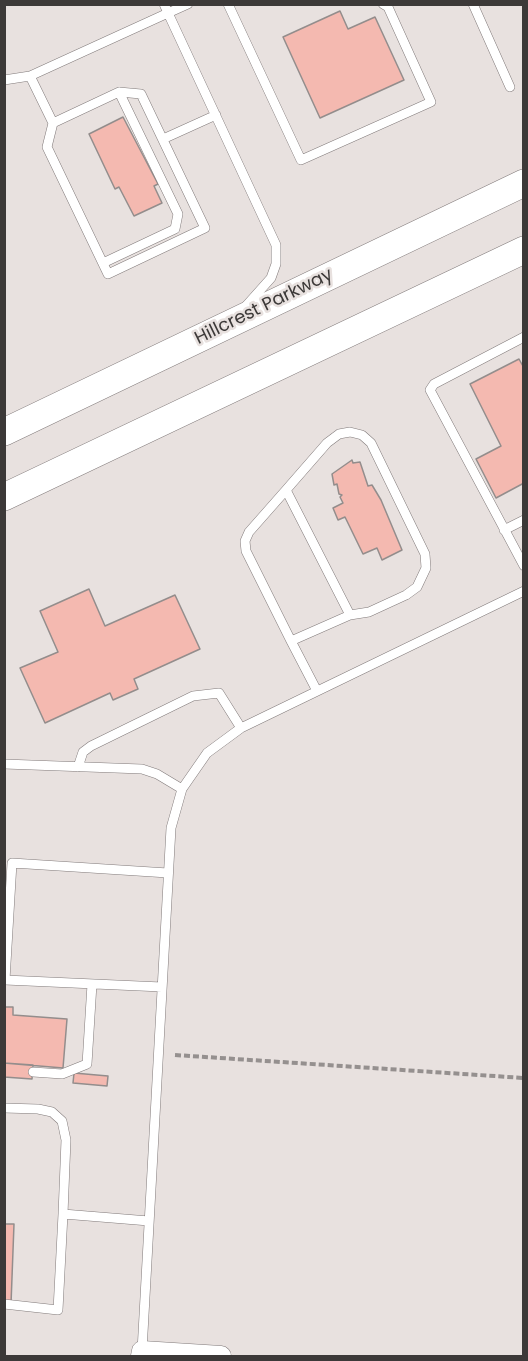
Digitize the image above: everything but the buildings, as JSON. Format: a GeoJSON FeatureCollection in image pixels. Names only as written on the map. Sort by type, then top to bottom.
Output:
{"type":"FeatureCollection","features":[{"type":"Feature","properties":{"kind":"main road","name":"Hillcrest Parkway"},"geometry":{"type":"LineString","coordinates":[[4,432],[524,183]]}},
{"type":"Feature","properties":{"kind":"main road"},"geometry":{"type":"LineString","coordinates":[[4,497],[524,250]]}},
{"type":"Feature","properties":{"kind":"street"},"geometry":{"type":"LineString","coordinates":[[141,1354],[221,1356]]}},
{"type":"Feature","properties":{"kind":"lane"},"geometry":{"type":"LineString","coordinates":[[4,80],[30,76],[166,9],[188,4]]}},
{"type":"Feature","properties":{"kind":"lane"},"geometry":{"type":"LineString","coordinates":[[228,4],[301,160],[431,102],[388,8],[383,4]]}},
{"type":"Feature","properties":{"kind":"lane"},"geometry":{"type":"LineString","coordinates":[[473,4],[510,87]]}},
{"type":"Feature","properties":{"kind":"lane"},"geometry":{"type":"LineString","coordinates":[[166,9],[276,245],[276,264],[271,278],[231,323]]}},
{"type":"Feature","properties":{"kind":"lane"},"geometry":{"type":"LineString","coordinates":[[30,76],[53,123],[47,147],[108,274],[205,228],[141,94],[119,92],[53,123]]}},
{"type":"Feature","properties":{"kind":"lane"},"geometry":{"type":"LineString","coordinates":[[103,263],[176,228],[178,214],[119,92]]}},
{"type":"Feature","properties":{"kind":"lane"},"geometry":{"type":"LineString","coordinates":[[163,139],[216,115]]}},
{"type":"Feature","properties":{"kind":"lane"},"geometry":{"type":"LineString","coordinates":[[524,337],[434,384],[430,390],[524,566]]}},
{"type":"Feature","properties":{"kind":"lane"},"geometry":{"type":"LineString","coordinates":[[291,642],[350,615],[369,612],[406,595],[417,587],[426,568],[425,554],[371,443],[362,435],[350,432],[339,434],[327,442],[249,532],[245,541],[246,551],[291,642],[317,691]]}},
{"type":"Feature","properties":{"kind":"lane"},"geometry":{"type":"LineString","coordinates":[[286,490],[350,615]]}},
{"type":"Feature","properties":{"kind":"lane"},"geometry":{"type":"LineString","coordinates":[[504,530],[524,520]]}},
{"type":"Feature","properties":{"kind":"lane"},"geometry":{"type":"LineString","coordinates":[[141,1354],[171,828],[182,789],[207,753],[241,728],[524,591]]}},
{"type":"Feature","properties":{"kind":"lane"},"geometry":{"type":"LineString","coordinates":[[78,766],[83,752],[92,746],[193,696],[219,693],[241,728]]}},
{"type":"Feature","properties":{"kind":"lane"},"geometry":{"type":"LineString","coordinates":[[4,764],[142,769],[158,774],[182,789]]}},
{"type":"Feature","properties":{"kind":"lane"},"geometry":{"type":"LineString","coordinates":[[162,987],[5,980],[8,863],[168,873]]}},
{"type":"Feature","properties":{"kind":"lane"},"geometry":{"type":"LineString","coordinates":[[33,1072],[62,1074],[87,1064],[92,984]]}},
{"type":"Feature","properties":{"kind":"lane"},"geometry":{"type":"LineString","coordinates":[[4,1108],[38,1109],[52,1112],[62,1121],[66,1140],[58,1310],[4,1304]]}},
{"type":"Feature","properties":{"kind":"lane"},"geometry":{"type":"LineString","coordinates":[[63,1214],[149,1221]]}},
{"type":"Feature","properties":{"kind":"path"},"geometry":{"type":"LineString","coordinates":[[174,1055],[524,1078]]}}]}
